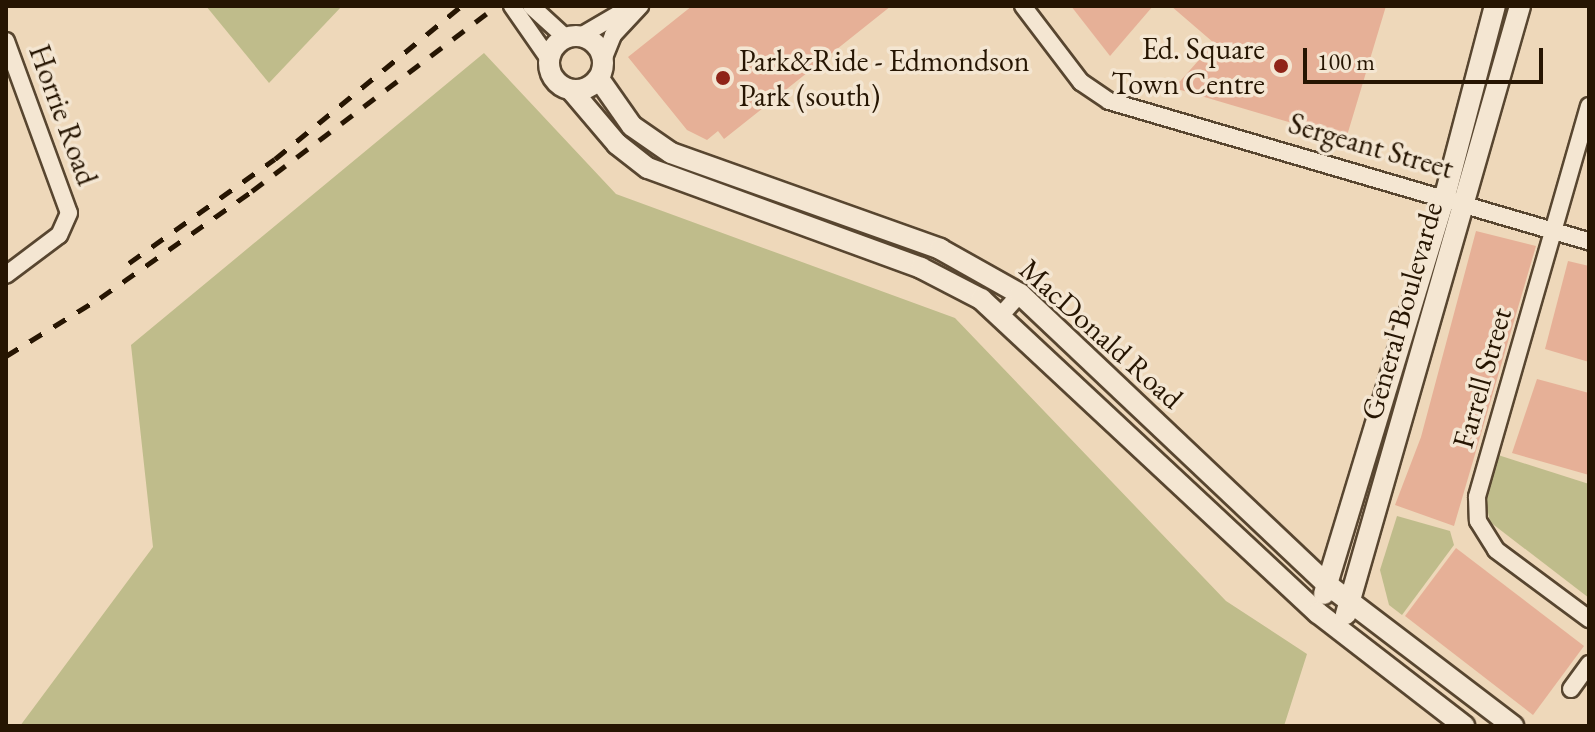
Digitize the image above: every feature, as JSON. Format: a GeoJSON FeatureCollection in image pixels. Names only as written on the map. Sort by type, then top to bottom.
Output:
{"type":"FeatureCollection","features":[{"type":"Feature","properties":{"kind":"street"},"geometry":{"type":"LineString","coordinates":[[512,6],[534,33],[549,59],[552,77],[572,91],[601,69],[613,35],[640,6]]}},
{"type":"Feature","properties":{"kind":"street"},"geometry":{"type":"LineString","coordinates":[[531,6],[548,22],[573,37],[594,43],[601,69]]}},
{"type":"Feature","properties":{"kind":"street"},"geometry":{"type":"LineString","coordinates":[[549,59],[573,37],[631,6]]}},
{"type":"Feature","properties":{"kind":"street","name":"Sergeant Street"},"geometry":{"type":"LineString","coordinates":[[1023,6],[1081,82],[1109,101],[1455,199],[1589,241]]}},
{"type":"Feature","properties":{"kind":"street"},"geometry":{"type":"LineString","coordinates":[[1318,613],[1408,319],[1455,199],[1495,6]]}},
{"type":"Feature","properties":{"kind":"street","name":"General Boulevarde"},"geometry":{"type":"LineString","coordinates":[[1340,632],[1455,199],[1520,6]]}},
{"type":"Feature","properties":{"kind":"street","name":"Horrie Road"},"geometry":{"type":"LineString","coordinates":[[6,41],[69,213],[59,235],[6,275]]}},
{"type":"Feature","properties":{"kind":"street","name":"MacDonald Road"},"geometry":{"type":"LineString","coordinates":[[601,69],[632,126],[671,153],[940,249],[1020,294],[1328,585],[1513,726]]}},
{"type":"Feature","properties":{"kind":"street","name":"MacDonald Road"},"geometry":{"type":"LineString","coordinates":[[572,91],[617,144],[648,168],[921,268],[1002,314],[1318,613],[1464,726]]}},
{"type":"Feature","properties":{"kind":"street","name":"Farrell Street"},"geometry":{"type":"LineString","coordinates":[[1589,106],[1477,497],[1478,521],[1496,550],[1589,619]]}},
{"type":"Feature","properties":{"kind":"street"},"geometry":{"type":"LineString","coordinates":[[1002,314],[1020,294]]}},
{"type":"Feature","properties":{"kind":"street"},"geometry":{"type":"LineString","coordinates":[[1571,689],[1589,664]]}},
{"type":"Feature","properties":{"kind":"shaded area"},"geometry":{"type":"Polygon","coordinates":[[[206,6],[342,6],[269,83],[206,6]]]}},
{"type":"Feature","properties":{"kind":"shaded area"},"geometry":{"type":"Polygon","coordinates":[[[484,53],[616,194],[955,318],[1226,601],[1307,654],[1284,726],[20,726],[153,547],[131,345],[484,53]]]}},
{"type":"Feature","properties":{"kind":"shaded area"},"geometry":{"type":"Polygon","coordinates":[[[1498,455],[1589,484],[1589,598],[1490,522],[1486,503],[1498,455]]]}},
{"type":"Feature","properties":{"kind":"shaded area"},"geometry":{"type":"Polygon","coordinates":[[[1397,516],[1450,531],[1454,545],[1402,615],[1389,605],[1380,570],[1397,516]]]}},
{"type":"Feature","properties":{"kind":"building","name":"Park&Ride - Edmondson Park (south)"},"geometry":{"type":"Polygon","coordinates":[[[692,6],[891,6],[724,139],[718,131],[707,140],[687,130],[628,57],[692,6]]]}},
{"type":"Feature","properties":{"kind":"building","name":"Ed. Square Town Centre"},"geometry":{"type":"Polygon","coordinates":[[[1071,6],[1153,6],[1110,56],[1071,6]]]}},
{"type":"Feature","properties":{"kind":"building","name":"Ed. Square Town Centre"},"geometry":{"type":"Polygon","coordinates":[[[1171,6],[1386,6],[1346,139],[1174,88],[1214,43],[1171,6]]]}},
{"type":"Feature","properties":{"kind":"building"},"geometry":{"type":"Polygon","coordinates":[[[1476,231],[1536,246],[1454,526],[1395,505],[1421,437],[1476,231]]]}},
{"type":"Feature","properties":{"kind":"building"},"geometry":{"type":"Polygon","coordinates":[[[1568,261],[1589,266],[1589,362],[1545,349],[1568,261]]]}},
{"type":"Feature","properties":{"kind":"building"},"geometry":{"type":"Polygon","coordinates":[[[1537,379],[1589,393],[1589,475],[1512,453],[1537,379]]]}},
{"type":"Feature","properties":{"kind":"building"},"geometry":{"type":"Polygon","coordinates":[[[1456,548],[1584,646],[1533,715],[1405,616],[1456,548]]]}},
{"type":"Feature","properties":{"kind":"railway"},"geometry":{"type":"LineString","coordinates":[[129,263],[275,159],[461,6]]}},
{"type":"Feature","properties":{"kind":"railway"},"geometry":{"type":"LineString","coordinates":[[6,356],[100,298],[252,191],[497,6]]}},
{"type":"Feature","properties":{"kind":"place","name":"Ed. Square Town Centre"},"geometry":{"type":"Point","coordinates":[1281,66]}},
{"type":"Feature","properties":{"kind":"place","name":"Park&Ride - Edmondson Park (south)"},"geometry":{"type":"Point","coordinates":[723,78]}}]}
